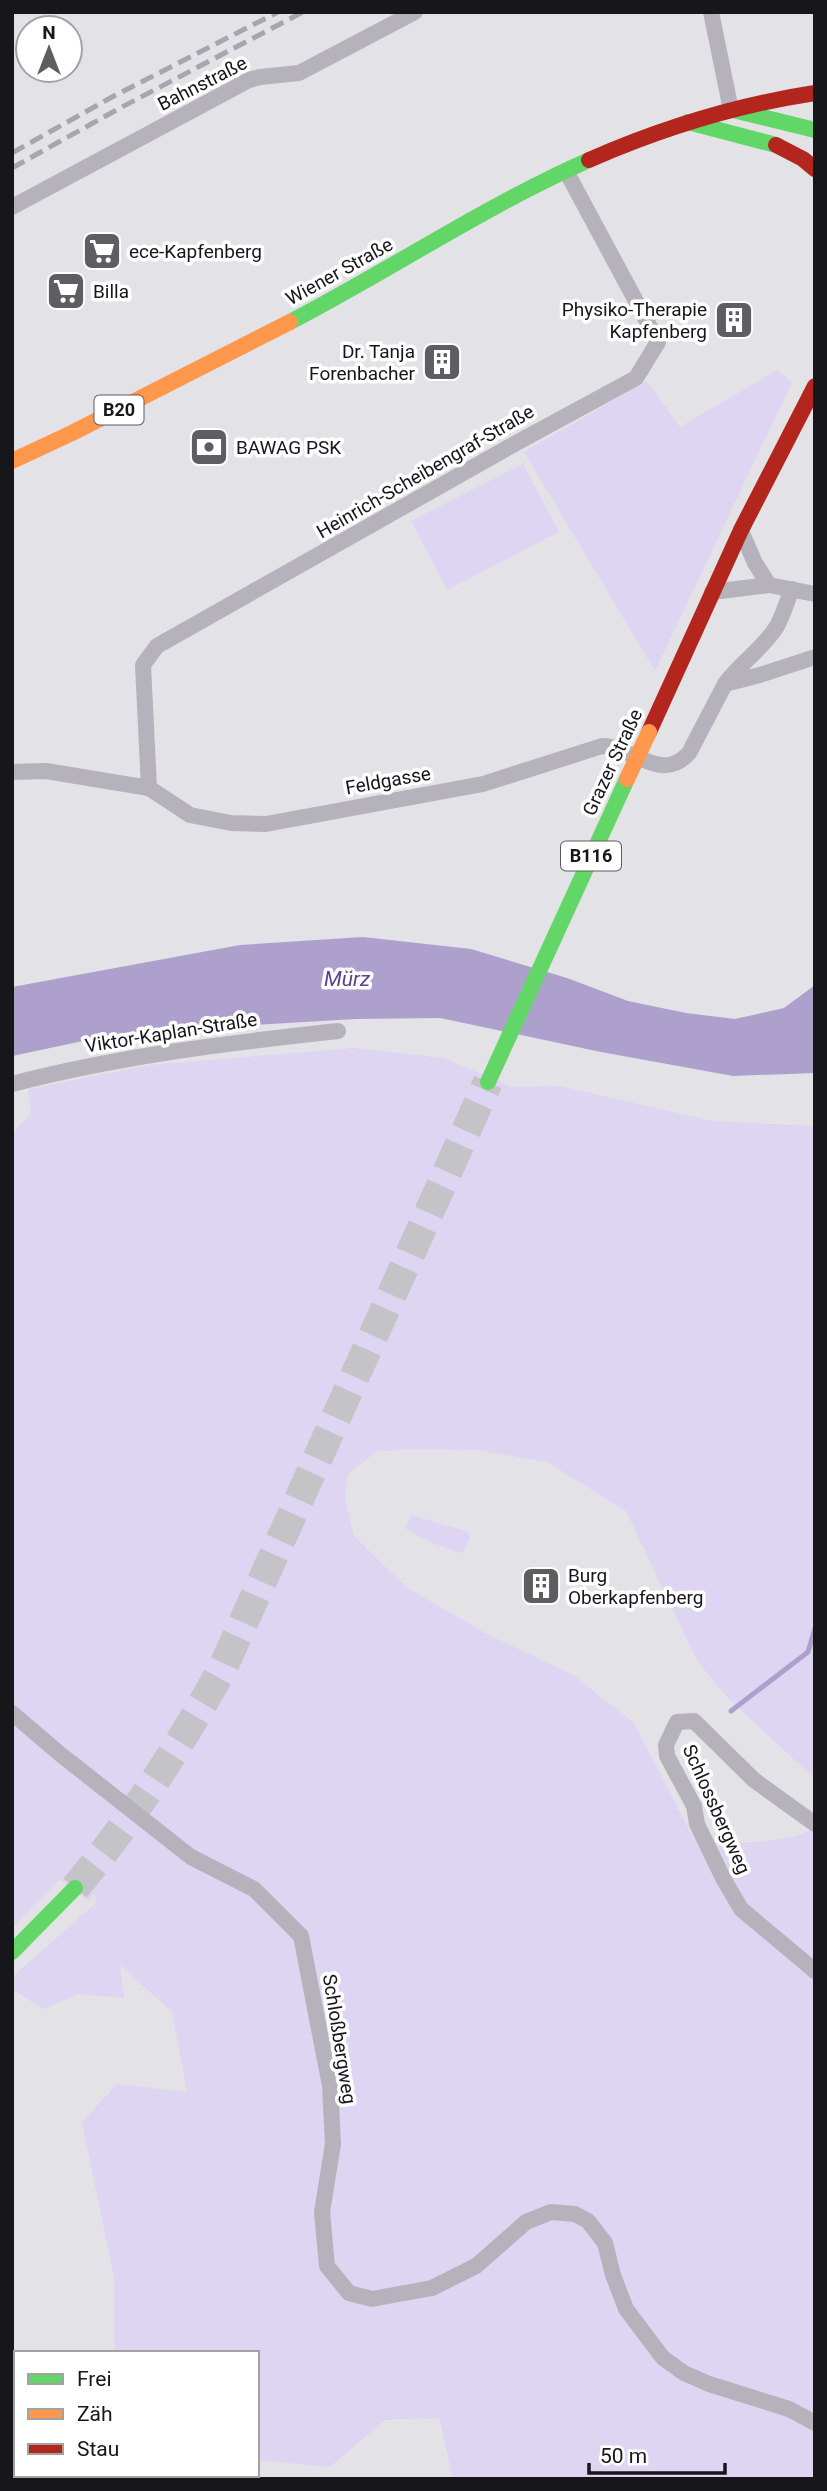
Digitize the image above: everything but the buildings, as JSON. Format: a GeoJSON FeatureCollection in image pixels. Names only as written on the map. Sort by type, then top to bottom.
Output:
{"type":"FeatureCollection","features":[{"type":"Feature","properties":{"kind":"main road","name":"B20"},"geometry":{"type":"LineString","coordinates":[[686,121],[776,97],[815,93]]}},
{"type":"Feature","properties":{"kind":"main road","name":"B20"},"geometry":{"type":"LineString","coordinates":[[732,110],[779,119],[815,130]]}},
{"type":"Feature","properties":{"kind":"main road"},"geometry":{"type":"LineString","coordinates":[[686,121],[775,145],[803,159],[815,169]]}},
{"type":"Feature","properties":{"kind":"main road","name":"Wiener Straße"},"geometry":{"type":"LineString","coordinates":[[12,461],[245,345],[566,171],[644,135],[686,121]]}},
{"type":"Feature","properties":{"kind":"main road","name":"B116"},"geometry":{"type":"LineString","coordinates":[[712,592],[815,386]]}},
{"type":"Feature","properties":{"kind":"main road","name":"Grazer Straße"},"geometry":{"type":"LineString","coordinates":[[488,1082],[712,592]]}},
{"type":"Feature","properties":{"kind":"main road"},"geometry":{"type":"LineString","coordinates":[[12,1952],[75,1888]]}},
{"type":"Feature","properties":{"kind":"street","name":"Bahnstraße"},"geometry":{"type":"LineString","coordinates":[[12,207],[249,80],[260,76],[299,73],[415,12]]}},
{"type":"Feature","properties":{"kind":"street"},"geometry":{"type":"LineString","coordinates":[[711,12],[732,110]]}},
{"type":"Feature","properties":{"kind":"street","name":"Heinrich-Scheibengraf-Straße"},"geometry":{"type":"LineString","coordinates":[[149,788],[143,665],[157,646],[517,442],[636,378],[658,342],[566,171]]}},
{"type":"Feature","properties":{"kind":"street"},"geometry":{"type":"LineString","coordinates":[[741,530],[755,563],[769,585]]}},
{"type":"Feature","properties":{"kind":"street"},"geometry":{"type":"LineString","coordinates":[[712,592],[769,585],[815,594]]}},
{"type":"Feature","properties":{"kind":"street","name":"Feldgasse"},"geometry":{"type":"LineString","coordinates":[[12,772],[46,771],[149,788],[190,815],[231,823],[266,824],[483,784],[601,746],[611,746],[659,765],[671,766],[689,753],[736,668],[778,625],[792,590]]}},
{"type":"Feature","properties":{"kind":"street"},"geometry":{"type":"LineString","coordinates":[[725,684],[815,657]]}},
{"type":"Feature","properties":{"kind":"street","name":"Viktor-Kaplan-Straße"},"geometry":{"type":"LineString","coordinates":[[12,1084],[58,1072],[214,1044],[338,1031]]}},
{"type":"Feature","properties":{"kind":"street","name":"Schloßbergweg"},"geometry":{"type":"LineString","coordinates":[[12,1713],[191,1857],[254,1889],[301,1936],[330,2086],[333,2144],[322,2212],[327,2266],[349,2293],[372,2299],[432,2288],[476,2266],[526,2222],[551,2212],[575,2214],[588,2221],[605,2243],[626,2309],[663,2358],[684,2373],[709,2384],[789,2409],[815,2423]]}},
{"type":"Feature","properties":{"kind":"street","name":"Schlossbergweg"},"geometry":{"type":"LineString","coordinates":[[815,1824],[754,1780],[694,1721],[677,1721],[666,1745],[667,1756],[694,1806],[697,1824],[723,1878],[741,1909],[815,1970]]}},
{"type":"Feature","properties":{"kind":"shaded area"},"geometry":{"type":"Polygon","coordinates":[[[777,370],[792,382],[655,671],[524,452],[647,381],[680,427],[777,370]]]}},
{"type":"Feature","properties":{"kind":"shaded area"},"geometry":{"type":"Polygon","coordinates":[[[523,464],[559,532],[447,590],[411,521],[523,464]]]}},
{"type":"Feature","properties":{"kind":"shaded area"},"geometry":{"type":"Polygon","coordinates":[[[354,1048],[444,1058],[512,1087],[560,1086],[712,1121],[815,1126],[815,1779],[728,1698],[697,1661],[626,1511],[547,1462],[477,1450],[377,1451],[348,1474],[345,1498],[354,1536],[406,1587],[487,1634],[573,1675],[634,1723],[696,1843],[771,1840],[815,1829],[815,2479],[453,2479],[439,2418],[385,2420],[330,2467],[259,2460],[259,2351],[114,2351],[114,2277],[82,2122],[117,2084],[187,2092],[172,2012],[120,1965],[124,1998],[78,1994],[43,2009],[12,1989],[12,1977],[96,1903],[95,1894],[89,1901],[60,1879],[12,1928],[12,1133],[31,1114],[28,1089],[150,1065],[354,1048]]]}},
{"type":"Feature","properties":{"kind":"shaded area"},"geometry":{"type":"Polygon","coordinates":[[[411,1515],[468,1532],[470,1537],[464,1552],[432,1543],[407,1530],[411,1515]]]}},
{"type":"Feature","properties":{"kind":"water","name":"Mürz"},"geometry":{"type":"Polygon","coordinates":[[[363,937],[471,949],[567,978],[628,1001],[686,1013],[735,1019],[784,1008],[815,985],[815,1073],[733,1076],[440,1018],[356,1019],[121,1033],[12,1056],[12,987],[240,945],[363,937]]]}},
{"type":"Feature","properties":{"kind":"waterway"},"geometry":{"type":"LineString","coordinates":[[731,1711],[808,1652],[815,1628]]}},
{"type":"Feature","properties":{"kind":"tunnel"},"geometry":{"type":"LineString","coordinates":[[75,1888],[117,1835],[155,1780],[224,1665],[488,1082]]}},
{"type":"Feature","properties":{"kind":"railway"},"geometry":{"type":"LineString","coordinates":[[12,153],[112,97],[278,12]]}},
{"type":"Feature","properties":{"kind":"railway"},"geometry":{"type":"LineString","coordinates":[[12,168],[303,12]]}},
{"type":"Feature","properties":{"kind":"traffic: fast"},"geometry":{"type":"LineString","coordinates":[[737,111],[815,130]]}},
{"type":"Feature","properties":{"kind":"traffic: fast"},"geometry":{"type":"LineString","coordinates":[[688,122],[776,145]]}},
{"type":"Feature","properties":{"kind":"traffic: fast"},"geometry":{"type":"LineString","coordinates":[[290,322],[512,197],[589,160]]}},
{"type":"Feature","properties":{"kind":"traffic: fast"},"geometry":{"type":"LineString","coordinates":[[488,1082],[627,779]]}},
{"type":"Feature","properties":{"kind":"traffic: fast"},"geometry":{"type":"LineString","coordinates":[[12,1952],[75,1888]]}},
{"type":"Feature","properties":{"kind":"traffic: slow"},"geometry":{"type":"LineString","coordinates":[[12,461],[290,322]]}},
{"type":"Feature","properties":{"kind":"traffic: slow"},"geometry":{"type":"LineString","coordinates":[[627,779],[649,732]]}},
{"type":"Feature","properties":{"kind":"traffic: jam"},"geometry":{"type":"LineString","coordinates":[[589,160],[700,119],[815,93]]}},
{"type":"Feature","properties":{"kind":"traffic: jam"},"geometry":{"type":"LineString","coordinates":[[776,145],[803,159],[815,169]]}},
{"type":"Feature","properties":{"kind":"traffic: jam"},"geometry":{"type":"LineString","coordinates":[[649,732],[741,530],[815,386]]}},
{"type":"Feature","properties":{"kind":"place","name":"ece-Kapfenberg"},"geometry":{"type":"Point","coordinates":[102,251]}},
{"type":"Feature","properties":{"kind":"place","name":"Billa"},"geometry":{"type":"Point","coordinates":[66,291]}},
{"type":"Feature","properties":{"kind":"place","name":"Physiko-Therapie Kapfenberg"},"geometry":{"type":"Point","coordinates":[734,320]}},
{"type":"Feature","properties":{"kind":"place","name":"Dr. Tanja Forenbacher"},"geometry":{"type":"Point","coordinates":[442,362]}},
{"type":"Feature","properties":{"kind":"place","name":"BAWAG PSK"},"geometry":{"type":"Point","coordinates":[209,447]}},
{"type":"Feature","properties":{"kind":"place","name":"Burg Oberkapfenberg"},"geometry":{"type":"Point","coordinates":[541,1586]}}]}
